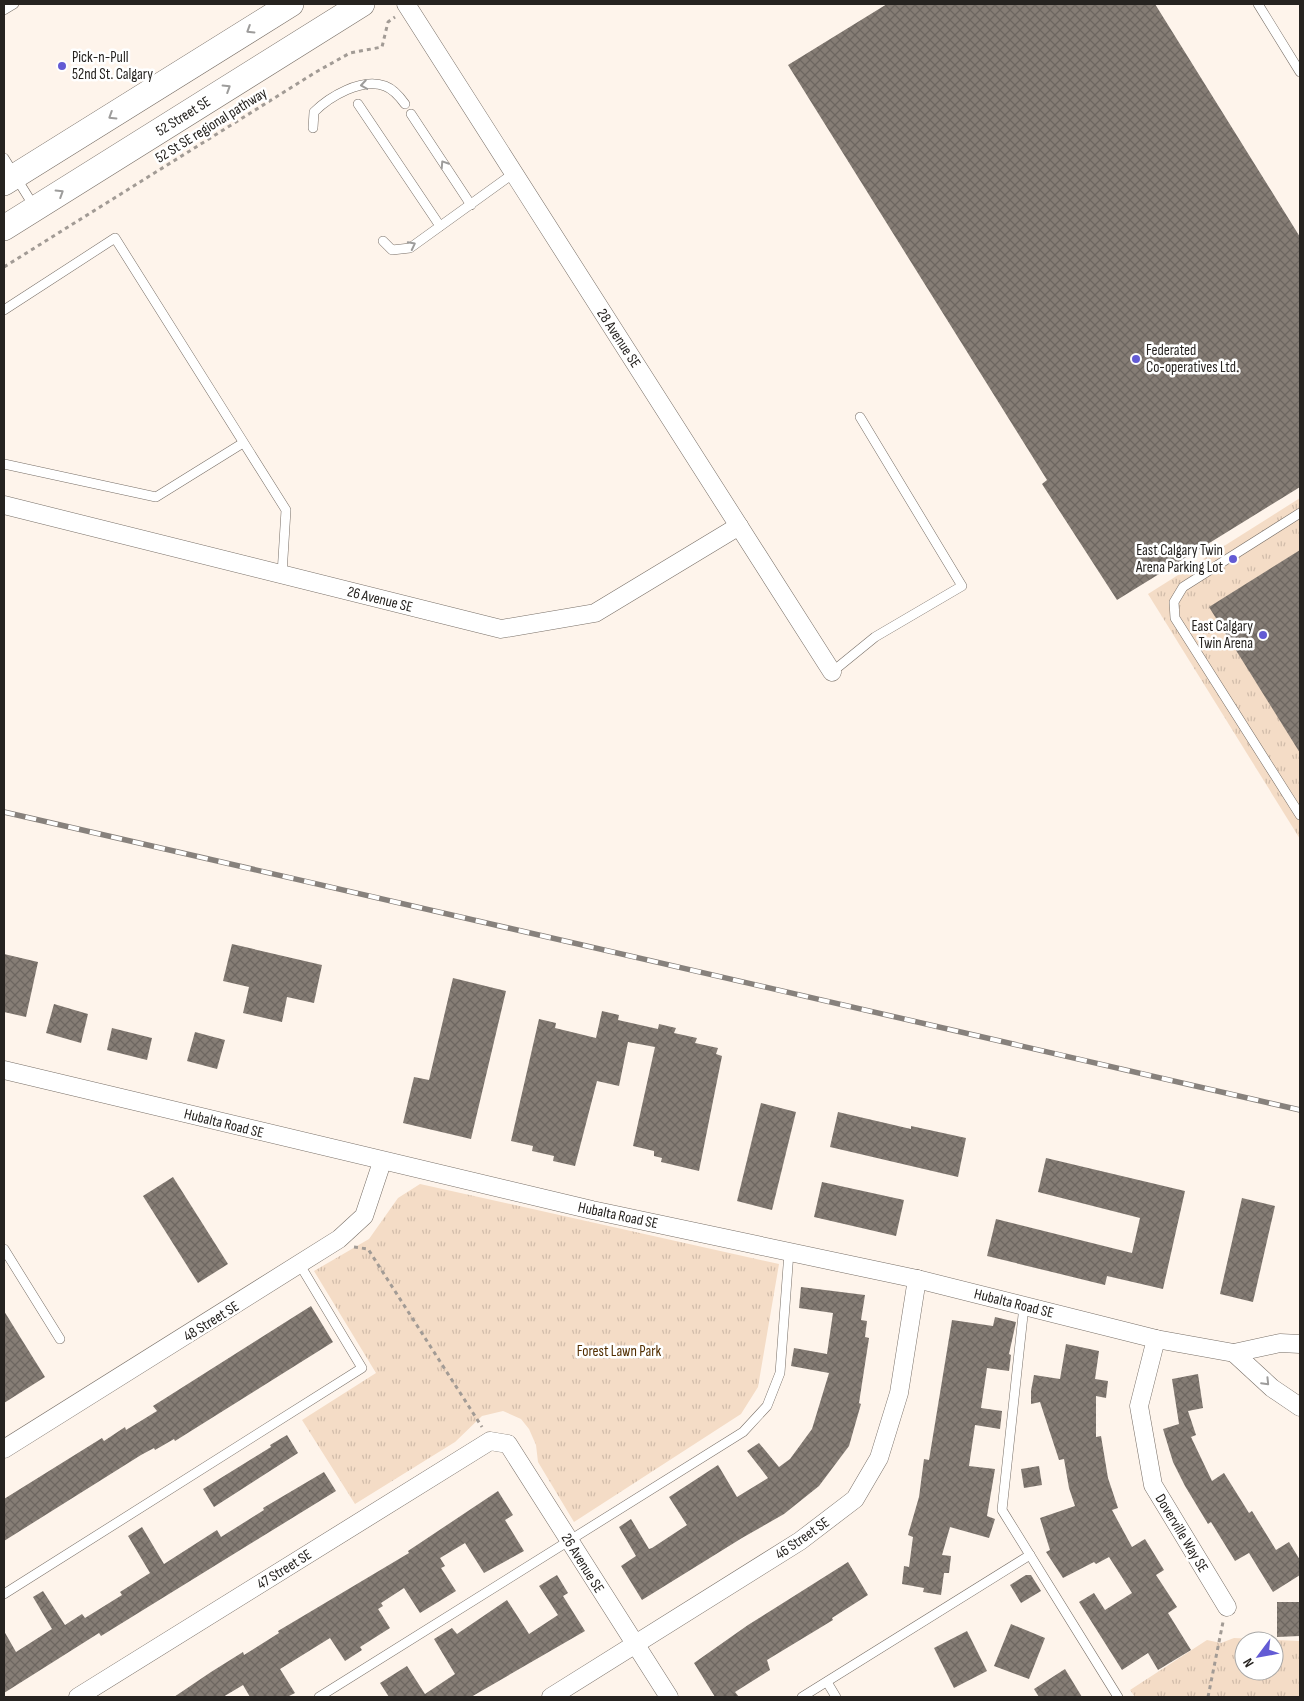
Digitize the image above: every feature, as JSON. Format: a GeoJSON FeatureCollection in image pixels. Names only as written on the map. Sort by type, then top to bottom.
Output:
{"type":"FeatureCollection","features":[{"type":"Feature","properties":{"kind":"main road"},"geometry":{"type":"LineString","coordinates":[[8,173],[291,4]]}},
{"type":"Feature","properties":{"kind":"main road","name":"52 Street SE"},"geometry":{"type":"LineString","coordinates":[[4,228],[362,4]]}},
{"type":"Feature","properties":{"kind":"street","name":"28 Avenue SE"},"geometry":{"type":"LineString","coordinates":[[408,6],[832,672]]}},
{"type":"Feature","properties":{"kind":"street","name":"26 Avenue SE"},"geometry":{"type":"LineString","coordinates":[[4,505],[501,629],[595,613],[739,526]]}},
{"type":"Feature","properties":{"kind":"street","name":"Hubalta Road SE"},"geometry":{"type":"LineString","coordinates":[[4,1070],[382,1162],[916,1279],[1156,1339],[1234,1353],[1280,1344],[1300,1344]]}},
{"type":"Feature","properties":{"kind":"street","name":"48 Street SE"},"geometry":{"type":"LineString","coordinates":[[4,1450],[339,1239],[364,1216],[382,1162]]}},
{"type":"Feature","properties":{"kind":"street","name":"46 Street SE"},"geometry":{"type":"LineString","coordinates":[[551,1697],[800,1541],[854,1499],[879,1458],[899,1393],[916,1279]]}},
{"type":"Feature","properties":{"kind":"street","name":"Doverville Way SE"},"geometry":{"type":"LineString","coordinates":[[1156,1339],[1139,1406],[1153,1485],[1226,1607]]}},
{"type":"Feature","properties":{"kind":"street"},"geometry":{"type":"LineString","coordinates":[[1234,1353],[1272,1388],[1300,1407]]}},
{"type":"Feature","properties":{"kind":"street","name":"26 Avenue SE"},"geometry":{"type":"LineString","coordinates":[[490,1441],[508,1444],[669,1697]]}},
{"type":"Feature","properties":{"kind":"street","name":"47 Street SE"},"geometry":{"type":"LineString","coordinates":[[78,1697],[490,1441]]}},
{"type":"Feature","properties":{"kind":"lane"},"geometry":{"type":"LineString","coordinates":[[4,10],[14,4]]}},
{"type":"Feature","properties":{"kind":"lane"},"geometry":{"type":"LineString","coordinates":[[1258,4],[1300,72]]}},
{"type":"Feature","properties":{"kind":"lane"},"geometry":{"type":"LineString","coordinates":[[313,128],[314,112],[322,104],[354,87],[371,84],[385,86],[405,104]]}},
{"type":"Feature","properties":{"kind":"lane"},"geometry":{"type":"LineString","coordinates":[[358,104],[440,226]]}},
{"type":"Feature","properties":{"kind":"lane"},"geometry":{"type":"LineString","coordinates":[[411,114],[471,205]]}},
{"type":"Feature","properties":{"kind":"lane"},"geometry":{"type":"LineString","coordinates":[[8,173],[35,208]]}},
{"type":"Feature","properties":{"kind":"lane"},"geometry":{"type":"LineString","coordinates":[[383,241],[392,250],[410,248],[514,173]]}},
{"type":"Feature","properties":{"kind":"lane"},"geometry":{"type":"LineString","coordinates":[[4,310],[115,238],[286,510],[282,574]]}},
{"type":"Feature","properties":{"kind":"lane"},"geometry":{"type":"LineString","coordinates":[[832,672],[875,638],[962,586],[860,417]]}},
{"type":"Feature","properties":{"kind":"lane"},"geometry":{"type":"LineString","coordinates":[[4,464],[156,497],[242,442]]}},
{"type":"Feature","properties":{"kind":"lane"},"geometry":{"type":"LineString","coordinates":[[1300,513],[1183,587],[1174,602],[1175,618],[1300,815]]}},
{"type":"Feature","properties":{"kind":"lane"},"geometry":{"type":"LineString","coordinates":[[4,1249],[60,1339]]}},
{"type":"Feature","properties":{"kind":"lane"},"geometry":{"type":"LineString","coordinates":[[319,1697],[744,1432],[766,1406],[780,1373],[789,1252]]}},
{"type":"Feature","properties":{"kind":"lane"},"geometry":{"type":"LineString","coordinates":[[4,1594],[362,1368],[300,1265]]}},
{"type":"Feature","properties":{"kind":"lane"},"geometry":{"type":"LineString","coordinates":[[1024,1306],[1002,1510],[1118,1697]]}},
{"type":"Feature","properties":{"kind":"lane"},"geometry":{"type":"LineString","coordinates":[[802,1697],[1030,1555]]}},
{"type":"Feature","properties":{"kind":"lane"},"geometry":{"type":"LineString","coordinates":[[827,1682],[836,1697]]}},
{"type":"Feature","properties":{"kind":"path","name":"52 St SE regional pathway"},"geometry":{"type":"LineString","coordinates":[[4,267],[316,72],[350,53],[382,47],[388,22],[408,6]]}},
{"type":"Feature","properties":{"kind":"path"},"geometry":{"type":"LineString","coordinates":[[339,1239],[346,1246],[368,1249],[490,1441]]}},
{"type":"Feature","properties":{"kind":"path"},"geometry":{"type":"LineString","coordinates":[[1208,1697],[1226,1607]]}},
{"type":"Feature","properties":{"kind":"green space"},"geometry":{"type":"Polygon","coordinates":[[[1300,498],[1300,839],[1148,594],[1300,498]]]}},
{"type":"Feature","properties":{"kind":"green space","name":"Forest Lawn Park"},"geometry":{"type":"Polygon","coordinates":[[[420,1184],[779,1264],[758,1387],[741,1414],[574,1522],[538,1462],[536,1445],[529,1429],[521,1419],[503,1411],[482,1416],[455,1442],[355,1504],[302,1420],[376,1373],[314,1271],[369,1239],[398,1198],[420,1184]]]}},
{"type":"Feature","properties":{"kind":"green space"},"geometry":{"type":"Polygon","coordinates":[[[1234,1638],[1234,1681],[1284,1681],[1284,1640],[1300,1641],[1300,1697],[1135,1697],[1130,1690],[1207,1640],[1221,1643],[1234,1638]]]}},
{"type":"Feature","properties":{"kind":"building","name":"Federated Co-operatives Ltd."},"geometry":{"type":"Polygon","coordinates":[[[887,4],[1155,4],[1300,237],[1300,487],[1117,600],[1042,484],[1047,480],[788,65],[887,4]]]}},
{"type":"Feature","properties":{"kind":"building","name":"East Calgary Twin Arena"},"geometry":{"type":"Polygon","coordinates":[[[1300,550],[1300,753],[1209,607],[1300,550]]]}},
{"type":"Feature","properties":{"kind":"building"},"geometry":{"type":"Polygon","coordinates":[[[232,944],[322,965],[314,1003],[287,997],[282,1022],[243,1013],[249,987],[223,981],[232,944]]]}},
{"type":"Feature","properties":{"kind":"building"},"geometry":{"type":"Polygon","coordinates":[[[4,954],[38,962],[26,1017],[4,1012],[4,954]]]}},
{"type":"Feature","properties":{"kind":"building"},"geometry":{"type":"Polygon","coordinates":[[[453,978],[506,991],[471,1139],[403,1123],[414,1077],[429,1080],[453,978]]]}},
{"type":"Feature","properties":{"kind":"building"},"geometry":{"type":"Polygon","coordinates":[[[54,1004],[88,1014],[81,1043],[46,1033],[54,1004]]]}},
{"type":"Feature","properties":{"kind":"building"},"geometry":{"type":"Polygon","coordinates":[[[602,1011],[619,1015],[618,1020],[658,1029],[659,1024],[676,1028],[674,1033],[697,1038],[695,1043],[718,1048],[716,1054],[722,1056],[699,1171],[661,1162],[662,1158],[654,1156],[654,1151],[633,1146],[655,1047],[628,1042],[619,1086],[597,1081],[575,1166],[553,1161],[554,1156],[532,1151],[533,1146],[511,1141],[539,1019],[556,1023],[555,1028],[596,1038],[602,1011]]]}},
{"type":"Feature","properties":{"kind":"building"},"geometry":{"type":"Polygon","coordinates":[[[112,1028],[152,1038],[147,1060],[107,1050],[112,1028]]]}},
{"type":"Feature","properties":{"kind":"building"},"geometry":{"type":"Polygon","coordinates":[[[195,1032],[225,1040],[217,1069],[187,1061],[195,1032]]]}},
{"type":"Feature","properties":{"kind":"building"},"geometry":{"type":"Polygon","coordinates":[[[761,1103],[796,1112],[772,1210],[737,1201],[761,1103]]]}},
{"type":"Feature","properties":{"kind":"building"},"geometry":{"type":"Polygon","coordinates":[[[838,1112],[911,1129],[911,1126],[966,1138],[958,1177],[830,1147],[838,1112]]]}},
{"type":"Feature","properties":{"kind":"building"},"geometry":{"type":"Polygon","coordinates":[[[1046,1158],[1185,1191],[1163,1289],[1107,1276],[1105,1285],[987,1256],[996,1219],[1132,1253],[1140,1218],[1038,1192],[1046,1158]]]}},
{"type":"Feature","properties":{"kind":"building"},"geometry":{"type":"Polygon","coordinates":[[[173,1177],[228,1264],[198,1283],[143,1196],[173,1177]]]}},
{"type":"Feature","properties":{"kind":"building"},"geometry":{"type":"Polygon","coordinates":[[[822,1182],[904,1200],[896,1236],[814,1217],[822,1182]]]}},
{"type":"Feature","properties":{"kind":"building"},"geometry":{"type":"Polygon","coordinates":[[[1242,1198],[1275,1206],[1253,1302],[1220,1294],[1242,1198]]]}},
{"type":"Feature","properties":{"kind":"building"},"geometry":{"type":"Polygon","coordinates":[[[801,1287],[865,1295],[861,1320],[867,1321],[865,1337],[869,1338],[859,1403],[861,1404],[849,1446],[819,1486],[784,1514],[642,1600],[621,1566],[636,1556],[619,1527],[631,1519],[649,1549],[652,1548],[687,1525],[669,1497],[718,1465],[737,1497],[768,1478],[747,1451],[759,1443],[779,1467],[790,1459],[812,1429],[829,1373],[791,1366],[794,1348],[827,1354],[833,1313],[799,1308],[801,1287]]]}},
{"type":"Feature","properties":{"kind":"building"},"geometry":{"type":"Polygon","coordinates":[[[311,1306],[333,1342],[175,1441],[174,1439],[155,1450],[154,1448],[141,1455],[4,1541],[4,1499],[102,1438],[104,1441],[125,1427],[126,1430],[157,1411],[153,1406],[311,1306]]]}},
{"type":"Feature","properties":{"kind":"building"},"geometry":{"type":"Polygon","coordinates":[[[4,1311],[45,1377],[4,1403],[4,1311]]]}},
{"type":"Feature","properties":{"kind":"building"},"geometry":{"type":"Polygon","coordinates":[[[995,1317],[1016,1322],[1009,1354],[1011,1355],[1009,1371],[987,1368],[981,1408],[1002,1411],[1000,1429],[975,1425],[969,1466],[995,1469],[987,1516],[995,1519],[989,1538],[950,1527],[942,1555],[951,1556],[949,1573],[944,1573],[941,1595],[923,1592],[924,1588],[902,1584],[904,1566],[909,1567],[913,1537],[908,1535],[919,1497],[924,1459],[929,1460],[952,1320],[993,1326],[995,1317]]]}},
{"type":"Feature","properties":{"kind":"building"},"geometry":{"type":"Polygon","coordinates":[[[1066,1344],[1099,1351],[1095,1379],[1108,1381],[1106,1398],[1096,1396],[1096,1437],[1101,1436],[1108,1478],[1118,1508],[1112,1510],[1132,1547],[1145,1539],[1164,1570],[1156,1575],[1177,1607],[1168,1613],[1191,1650],[1158,1670],[1148,1653],[1122,1670],[1079,1602],[1094,1593],[1105,1610],[1132,1593],[1109,1557],[1096,1564],[1094,1562],[1063,1578],[1046,1552],[1050,1550],[1040,1518],[1075,1506],[1069,1488],[1064,1459],[1059,1460],[1040,1402],[1031,1404],[1031,1391],[1034,1375],[1060,1379],[1066,1344]]]}},
{"type":"Feature","properties":{"kind":"building"},"geometry":{"type":"Polygon","coordinates":[[[1198,1374],[1203,1408],[1188,1411],[1196,1435],[1191,1437],[1212,1481],[1224,1473],[1249,1513],[1252,1511],[1276,1550],[1289,1542],[1300,1560],[1300,1575],[1273,1592],[1249,1553],[1235,1561],[1211,1522],[1208,1524],[1173,1462],[1163,1429],[1179,1424],[1172,1379],[1198,1374]]]}},
{"type":"Feature","properties":{"kind":"building"},"geometry":{"type":"Polygon","coordinates":[[[287,1435],[298,1453],[214,1507],[203,1489],[287,1435]]]}},
{"type":"Feature","properties":{"kind":"building"},"geometry":{"type":"Polygon","coordinates":[[[1039,1466],[1042,1485],[1024,1488],[1021,1469],[1039,1466]]]}},
{"type":"Feature","properties":{"kind":"building"},"geometry":{"type":"Polygon","coordinates":[[[324,1472],[336,1491],[101,1636],[99,1633],[4,1693],[4,1631],[16,1652],[52,1629],[33,1597],[43,1591],[65,1625],[82,1614],[85,1618],[122,1595],[120,1592],[150,1573],[128,1536],[142,1527],[164,1564],[217,1530],[221,1537],[264,1510],[263,1508],[324,1472]]]}},
{"type":"Feature","properties":{"kind":"building"},"geometry":{"type":"Polygon","coordinates":[[[498,1491],[513,1515],[505,1520],[524,1551],[484,1573],[465,1543],[440,1558],[445,1566],[441,1568],[456,1591],[420,1613],[404,1588],[381,1603],[383,1606],[378,1609],[390,1628],[360,1647],[362,1650],[345,1661],[330,1638],[280,1669],[295,1693],[287,1697],[250,1697],[243,1685],[223,1697],[174,1697],[243,1652],[244,1655],[279,1633],[278,1631],[409,1553],[408,1551],[498,1491]]]}},
{"type":"Feature","properties":{"kind":"building"},"geometry":{"type":"Polygon","coordinates":[[[848,1562],[868,1595],[832,1618],[833,1620],[767,1660],[770,1670],[735,1692],[739,1697],[715,1697],[694,1663],[748,1625],[848,1562]]]}},
{"type":"Feature","properties":{"kind":"building"},"geometry":{"type":"Polygon","coordinates":[[[557,1575],[568,1593],[563,1596],[585,1631],[471,1697],[389,1697],[380,1683],[407,1666],[425,1694],[455,1674],[434,1639],[452,1628],[457,1634],[507,1600],[529,1634],[558,1615],[539,1586],[557,1575]]]}},
{"type":"Feature","properties":{"kind":"building"},"geometry":{"type":"Polygon","coordinates":[[[1026,1575],[1031,1575],[1041,1591],[1021,1603],[1010,1585],[1026,1575]]]}},
{"type":"Feature","properties":{"kind":"building"},"geometry":{"type":"Polygon","coordinates":[[[1277,1602],[1300,1602],[1300,1636],[1284,1637],[1284,1631],[1277,1631],[1277,1602]]]}},
{"type":"Feature","properties":{"kind":"building"},"geometry":{"type":"Polygon","coordinates":[[[1011,1624],[1045,1638],[1029,1679],[994,1666],[1011,1624]]]}},
{"type":"Feature","properties":{"kind":"building"},"geometry":{"type":"Polygon","coordinates":[[[967,1631],[987,1671],[954,1688],[934,1648],[967,1631]]]}},
{"type":"Feature","properties":{"kind":"building"},"geometry":{"type":"Polygon","coordinates":[[[1065,1669],[1082,1697],[1039,1697],[1034,1689],[1065,1669]]]}},
{"type":"Feature","properties":{"kind":"railway"},"geometry":{"type":"LineString","coordinates":[[4,812],[1300,1110]]}},
{"type":"Feature","properties":{"kind":"place","name":"Pick-n-Pull 52nd St. Calgary"},"geometry":{"type":"Point","coordinates":[62,66]}},
{"type":"Feature","properties":{"kind":"place","name":"Federated Co-operatives Ltd."},"geometry":{"type":"Point","coordinates":[1136,359]}},
{"type":"Feature","properties":{"kind":"place","name":"East Calgary Twin Arena Parking Lot"},"geometry":{"type":"Point","coordinates":[1233,559]}},
{"type":"Feature","properties":{"kind":"place","name":"East Calgary Twin Arena"},"geometry":{"type":"Point","coordinates":[1263,635]}}]}
